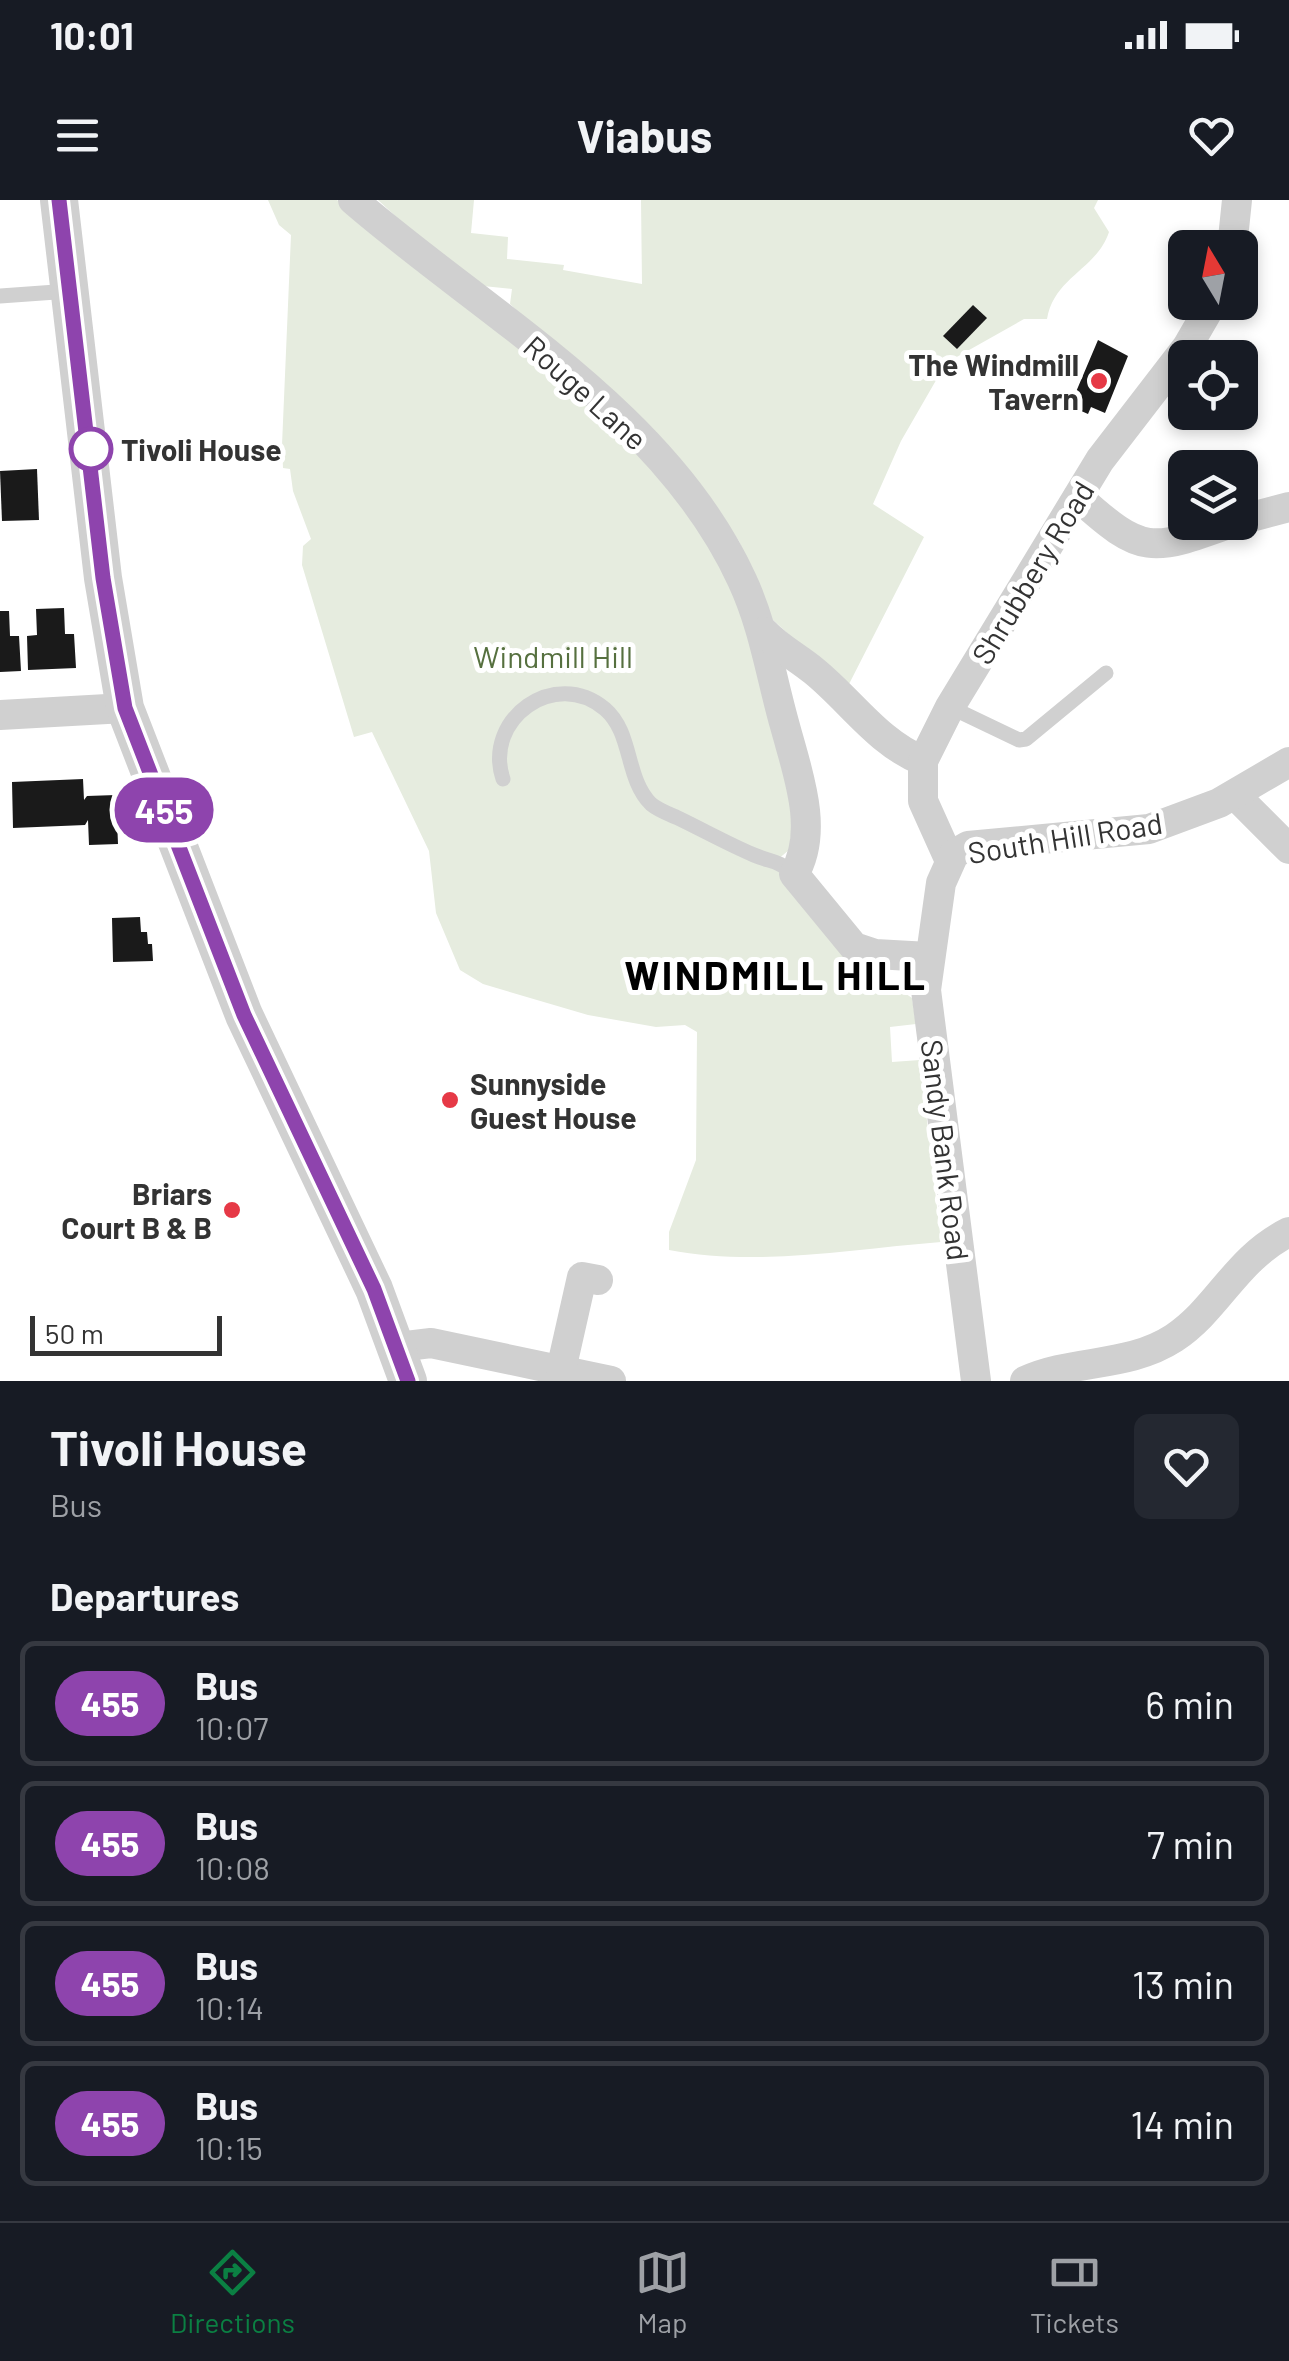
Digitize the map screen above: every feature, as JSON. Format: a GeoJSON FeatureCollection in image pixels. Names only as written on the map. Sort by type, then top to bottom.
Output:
{"type":"FeatureCollection","features":[{"type":"Feature","properties":{"kind":"street"},"geometry":{"type":"LineString","coordinates":[[59,200],[103,578],[125,708],[244,1015],[403,1364],[431,1343],[611,1381]]}},
{"type":"Feature","properties":{"kind":"street","name":"Rouge Lane"},"geometry":{"type":"LineString","coordinates":[[353,200],[435,269],[554,358],[641,440],[710,520],[742,578],[764,632],[805,819],[805,850],[794,874]]}},
{"type":"Feature","properties":{"kind":"street"},"geometry":{"type":"LineString","coordinates":[[1234,230],[1237,200]]}},
{"type":"Feature","properties":{"kind":"street","name":"Shrubbery Road"},"geometry":{"type":"LineString","coordinates":[[923,761],[950,706],[1100,460],[1187,347],[1203,320]]}},
{"type":"Feature","properties":{"kind":"street"},"geometry":{"type":"LineString","coordinates":[[1078,497],[1116,532],[1144,543],[1168,540]]}},
{"type":"Feature","properties":{"kind":"street"},"geometry":{"type":"LineString","coordinates":[[1258,515],[1289,507]]}},
{"type":"Feature","properties":{"kind":"street","name":"Rouge Lane"},"geometry":{"type":"LineString","coordinates":[[764,632],[782,650],[811,668],[874,730],[902,752],[923,761]]}},
{"type":"Feature","properties":{"kind":"street"},"geometry":{"type":"LineString","coordinates":[[0,715],[125,708]]}},
{"type":"Feature","properties":{"kind":"street"},"geometry":{"type":"LineString","coordinates":[[923,761],[923,800],[950,861]]}},
{"type":"Feature","properties":{"kind":"street","name":"South Hill Road"},"geometry":{"type":"LineString","coordinates":[[950,861],[958,850],[968,846],[1134,832],[1192,815],[1235,795],[1289,762]]}},
{"type":"Feature","properties":{"kind":"street"},"geometry":{"type":"LineString","coordinates":[[1235,795],[1289,850]]}},
{"type":"Feature","properties":{"kind":"street","name":"Sandy Bank Road"},"geometry":{"type":"LineString","coordinates":[[950,861],[936,906],[927,996],[976,1381]]}},
{"type":"Feature","properties":{"kind":"street"},"geometry":{"type":"LineString","coordinates":[[794,874],[854,947],[875,954],[929,957]]}},
{"type":"Feature","properties":{"kind":"street"},"geometry":{"type":"LineString","coordinates":[[1024,1381],[1046,1373],[1134,1357],[1172,1340],[1251,1256],[1288,1235]]}},
{"type":"Feature","properties":{"kind":"street"},"geometry":{"type":"LineString","coordinates":[[561,1370],[580,1276]]}},
{"type":"Feature","properties":{"kind":"lane"},"geometry":{"type":"LineString","coordinates":[[0,296],[70,291]]}},
{"type":"Feature","properties":{"kind":"lane"},"geometry":{"type":"LineString","coordinates":[[950,706],[1019,740],[1106,673]]}},
{"type":"Feature","properties":{"kind":"lane"},"geometry":{"type":"LineString","coordinates":[[502,779],[499,746],[516,712],[550,695],[586,698],[600,705],[620,727],[639,786],[652,806],[756,855],[777,860],[794,874]]}},
{"type":"Feature","properties":{"kind":"green space","name":"Windmill Hill"},"geometry":{"type":"Polygon","coordinates":[[[268,200],[337,200],[536,353],[672,487],[731,574],[797,793],[789,850],[777,860],[778,871],[808,899],[861,963],[912,998],[916,1024],[890,1027],[892,1062],[920,1060],[941,1242],[770,1257],[669,1250],[669,1232],[696,1160],[697,1032],[685,1025],[656,1027],[588,1015],[483,984],[460,970],[436,913],[429,851],[372,732],[354,737],[302,565],[303,546],[311,539],[293,491],[290,469],[283,468],[282,445],[291,235],[279,225],[268,200]]]}},
{"type":"Feature","properties":{"kind":"green space"},"geometry":{"type":"Polygon","coordinates":[[[378,200],[474,200],[471,233],[508,237],[507,259],[564,265],[563,270],[642,284],[641,200],[1098,200],[1094,208],[1109,232],[1095,255],[1058,293],[1047,319],[1024,319],[946,363],[901,441],[873,504],[924,537],[847,688],[771,618],[739,541],[692,474],[510,304],[512,289],[483,286],[430,248],[378,200]]]}},
{"type":"Feature","properties":{"kind":"building"},"geometry":{"type":"Polygon","coordinates":[[[973,305],[987,318],[957,349],[943,336],[973,305]]]}},
{"type":"Feature","properties":{"kind":"building","name":"The Windmill Tavern"},"geometry":{"type":"Polygon","coordinates":[[[1098,340],[1128,356],[1105,413],[1091,407],[1088,414],[1070,406],[1098,340]]]}},
{"type":"Feature","properties":{"kind":"building"},"geometry":{"type":"Polygon","coordinates":[[[37,469],[39,520],[2,521],[0,471],[37,469]]]}},
{"type":"Feature","properties":{"kind":"building"},"geometry":{"type":"Polygon","coordinates":[[[64,608],[65,634],[74,634],[76,668],[28,670],[27,636],[37,635],[36,609],[64,608]]]}},
{"type":"Feature","properties":{"kind":"building"},"geometry":{"type":"Polygon","coordinates":[[[0,611],[9,611],[10,636],[19,636],[21,671],[0,672],[0,611]]]}},
{"type":"Feature","properties":{"kind":"building"},"geometry":{"type":"Polygon","coordinates":[[[83,779],[84,800],[87,796],[116,795],[118,844],[89,845],[88,820],[85,825],[13,828],[12,782],[83,779]]]}},
{"type":"Feature","properties":{"kind":"building"},"geometry":{"type":"Polygon","coordinates":[[[140,917],[141,932],[147,932],[148,944],[152,944],[153,961],[113,962],[112,918],[140,917]]]}},
{"type":"Feature","properties":{"kind":"bus line","name":"455"},"geometry":{"type":"LineString","coordinates":[[59,200],[103,578],[125,708],[244,1015],[374,1289],[408,1381]]}},
{"type":"Feature","properties":{"kind":"place","name":"The Windmill Tavern"},"geometry":{"type":"Point","coordinates":[1099,381]}},
{"type":"Feature","properties":{"kind":"place","name":"Tivoli House"},"geometry":{"type":"Point","coordinates":[91,449]}},
{"type":"Feature","properties":{"kind":"place","name":"Sunnyside Guest House"},"geometry":{"type":"Point","coordinates":[450,1100]}},
{"type":"Feature","properties":{"kind":"place","name":"Briars Court B & B"},"geometry":{"type":"Point","coordinates":[232,1210]}},
{"type":"Feature","properties":{"kind":"district","name":"WINDMILL HILL"},"geometry":{"type":"Point","coordinates":[776,974]}}]}
